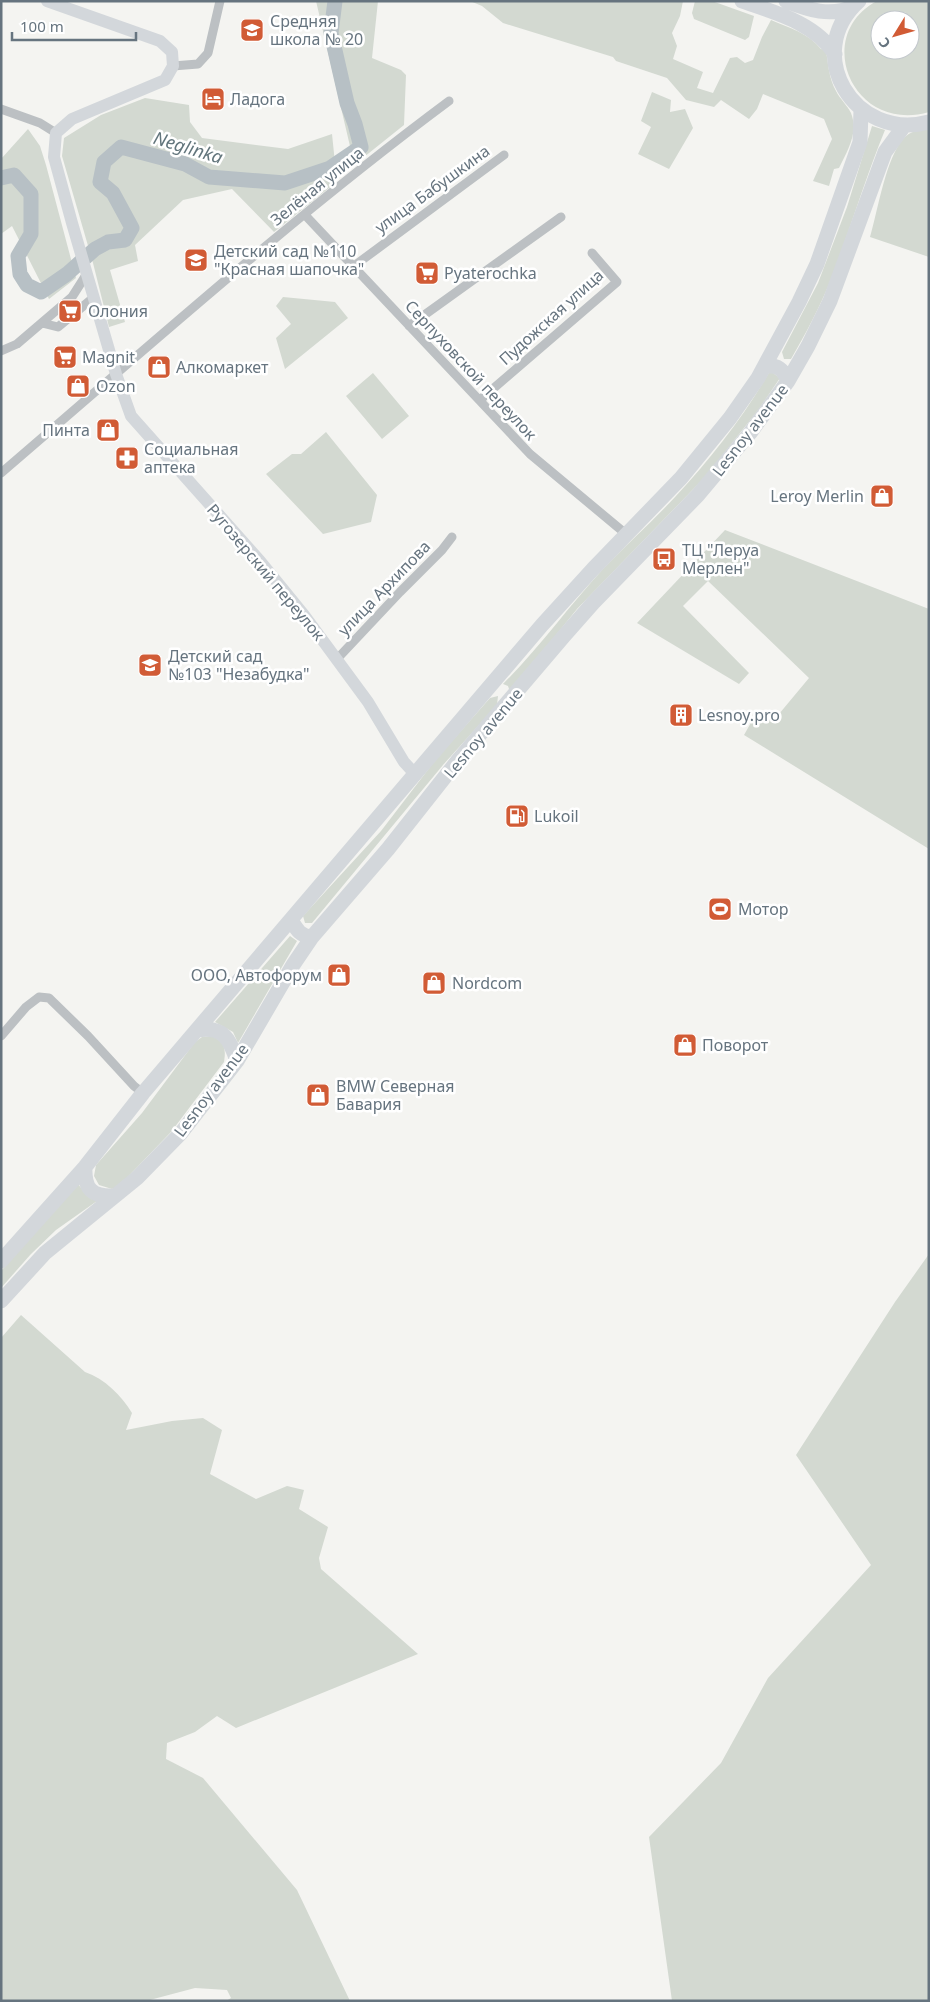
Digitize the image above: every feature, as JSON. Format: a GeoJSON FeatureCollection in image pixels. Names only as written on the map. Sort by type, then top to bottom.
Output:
{"type":"FeatureCollection","features":[{"type":"Feature","properties":{"kind":"main road"},"geometry":{"type":"LineString","coordinates":[[47,1],[160,41],[172,52],[173,66],[164,80],[72,119],[56,134]]}},
{"type":"Feature","properties":{"kind":"main road"},"geometry":{"type":"LineString","coordinates":[[742,1],[810,28],[825,40],[835,54]]}},
{"type":"Feature","properties":{"kind":"main road"},"geometry":{"type":"LineString","coordinates":[[786,1],[820,12],[840,12],[856,4]]}},
{"type":"Feature","properties":{"kind":"main road"},"geometry":{"type":"LineString","coordinates":[[856,4],[843,21],[837,37],[835,54],[838,75],[847,94],[861,110],[882,121],[904,126],[929,122]]}},
{"type":"Feature","properties":{"kind":"main road","name":"Lesnoy avenue"},"geometry":{"type":"LineString","coordinates":[[1,1261],[85,1167],[143,1093],[369,831],[414,774],[566,598],[702,455],[730,418],[774,351],[817,264],[860,142],[861,110]]}},
{"type":"Feature","properties":{"kind":"main road","name":"Lesnoy avenue"},"geometry":{"type":"LineString","coordinates":[[1,1301],[45,1253],[137,1178],[180,1133],[237,1061],[293,965],[312,937],[388,849],[458,760],[593,603],[673,522],[719,472],[788,381],[799,362],[830,301],[885,152],[904,126]]}},
{"type":"Feature","properties":{"kind":"main road","name":"Ругозерский переулок"},"geometry":{"type":"LineString","coordinates":[[56,134],[54,157],[85,272],[116,374],[131,416],[260,561],[304,615],[368,702],[404,762],[414,774]]}},
{"type":"Feature","properties":{"kind":"main road"},"geometry":{"type":"LineString","coordinates":[[774,351],[784,363],[791,365],[799,362]]}},
{"type":"Feature","properties":{"kind":"main road"},"geometry":{"type":"LineString","coordinates":[[765,366],[774,365],[780,368],[788,381]]}},
{"type":"Feature","properties":{"kind":"main road"},"geometry":{"type":"LineString","coordinates":[[490,688],[505,691],[509,697],[509,702]]}},
{"type":"Feature","properties":{"kind":"main road"},"geometry":{"type":"LineString","coordinates":[[291,920],[298,931],[304,936],[312,937]]}},
{"type":"Feature","properties":{"kind":"main road"},"geometry":{"type":"LineString","coordinates":[[198,1030],[210,1028],[223,1033],[232,1045],[237,1061]]}},
{"type":"Feature","properties":{"kind":"main road"},"geometry":{"type":"LineString","coordinates":[[85,1167],[84,1180],[91,1190],[102,1196],[114,1196]]}},
{"type":"Feature","properties":{"kind":"street"},"geometry":{"type":"LineString","coordinates":[[173,66],[198,64],[208,53],[220,1]]}},
{"type":"Feature","properties":{"kind":"street","name":"Зелёная улица"},"geometry":{"type":"LineString","coordinates":[[1,473],[305,215],[410,130],[449,102]]}},
{"type":"Feature","properties":{"kind":"street"},"geometry":{"type":"LineString","coordinates":[[1,109],[40,123],[56,134]]}},
{"type":"Feature","properties":{"kind":"street","name":"улица Бабушкина"},"geometry":{"type":"LineString","coordinates":[[354,266],[504,155]]}},
{"type":"Feature","properties":{"kind":"street","name":"Серпуховской переулок"},"geometry":{"type":"LineString","coordinates":[[305,215],[530,454],[626,534]]}},
{"type":"Feature","properties":{"kind":"street"},"geometry":{"type":"LineString","coordinates":[[410,326],[561,217]]}},
{"type":"Feature","properties":{"kind":"street","name":"Пудожская улица"},"geometry":{"type":"LineString","coordinates":[[480,400],[617,282],[592,253]]}},
{"type":"Feature","properties":{"kind":"street"},"geometry":{"type":"LineString","coordinates":[[1,351],[17,344],[72,297],[85,272]]}},
{"type":"Feature","properties":{"kind":"street"},"geometry":{"type":"LineString","coordinates":[[72,297],[87,296],[93,298]]}},
{"type":"Feature","properties":{"kind":"street"},"geometry":{"type":"LineString","coordinates":[[42,323],[58,327],[93,298]]}},
{"type":"Feature","properties":{"kind":"street","name":"улица Архипова"},"geometry":{"type":"LineString","coordinates":[[337,658],[442,550],[452,537]]}},
{"type":"Feature","properties":{"kind":"street"},"geometry":{"type":"LineString","coordinates":[[1,1036],[26,1007],[39,997],[49,998],[143,1093]]}},
{"type":"Feature","properties":{"kind":"shaded area"},"geometry":{"type":"Polygon","coordinates":[[[316,1],[378,1],[372,58],[401,70],[406,75],[404,125],[359,161],[353,159],[316,1]]]}},
{"type":"Feature","properties":{"kind":"shaded area"},"geometry":{"type":"Polygon","coordinates":[[[470,1],[683,1],[680,16],[672,33],[677,46],[673,59],[703,72],[697,88],[713,93],[730,58],[737,57],[745,63],[753,60],[771,20],[798,31],[816,43],[821,49],[826,50],[832,81],[851,113],[853,120],[854,128],[851,142],[839,168],[834,169],[829,186],[813,181],[832,139],[824,119],[763,94],[757,109],[749,119],[721,100],[714,107],[686,100],[667,78],[616,61],[613,57],[503,23],[482,6],[470,1]]]}},
{"type":"Feature","properties":{"kind":"shaded area"},"geometry":{"type":"Polygon","coordinates":[[[695,1],[712,1],[754,16],[749,37],[745,40],[694,19],[692,13],[695,1]]]}},
{"type":"Feature","properties":{"kind":"shaded area"},"geometry":{"type":"Polygon","coordinates":[[[877,1],[929,1],[929,112],[902,115],[879,109],[862,96],[850,78],[845,57],[847,36],[857,16],[877,1]]]}},
{"type":"Feature","properties":{"kind":"shaded area"},"geometry":{"type":"Polygon","coordinates":[[[652,92],[671,100],[670,112],[685,109],[693,128],[669,169],[638,154],[651,127],[641,121],[652,92]]]}},
{"type":"Feature","properties":{"kind":"shaded area"},"geometry":{"type":"Polygon","coordinates":[[[145,98],[189,105],[190,122],[202,138],[288,149],[332,134],[335,163],[334,184],[274,232],[232,189],[183,200],[135,245],[138,261],[110,270],[125,322],[109,327],[93,263],[62,156],[64,138],[101,115],[145,98]]]}},
{"type":"Feature","properties":{"kind":"shaded area"},"geometry":{"type":"Polygon","coordinates":[[[872,126],[885,130],[845,242],[831,279],[812,320],[791,359],[784,359],[782,352],[818,283],[847,207],[872,126]]]}},
{"type":"Feature","properties":{"kind":"shaded area"},"geometry":{"type":"Polygon","coordinates":[[[929,128],[929,257],[870,237],[892,158],[904,138],[915,131],[929,128]]]}},
{"type":"Feature","properties":{"kind":"shaded area"},"geometry":{"type":"Polygon","coordinates":[[[28,129],[40,146],[76,278],[49,299],[12,226],[1,234],[1,159],[28,129]]]}},
{"type":"Feature","properties":{"kind":"shaded area"},"geometry":{"type":"Polygon","coordinates":[[[283,297],[335,302],[348,318],[285,369],[276,338],[291,324],[276,306],[283,297]]]}},
{"type":"Feature","properties":{"kind":"shaded area"},"geometry":{"type":"Polygon","coordinates":[[[770,371],[780,378],[759,409],[706,476],[577,609],[510,692],[508,686],[503,684],[603,569],[702,467],[738,420],[770,371]]]}},
{"type":"Feature","properties":{"kind":"shaded area"},"geometry":{"type":"Polygon","coordinates":[[[373,373],[409,416],[382,439],[346,396],[373,373]]]}},
{"type":"Feature","properties":{"kind":"shaded area"},"geometry":{"type":"Polygon","coordinates":[[[326,432],[377,495],[371,522],[323,534],[266,474],[292,454],[301,454],[326,432]]]}},
{"type":"Feature","properties":{"kind":"shaded area"},"geometry":{"type":"Polygon","coordinates":[[[725,530],[929,609],[929,849],[744,735],[757,712],[774,720],[809,678],[708,581],[683,606],[749,673],[739,684],[637,623],[725,530]]]}},
{"type":"Feature","properties":{"kind":"shaded area"},"geometry":{"type":"Polygon","coordinates":[[[498,696],[497,705],[443,765],[312,923],[305,923],[303,916],[381,831],[437,758],[490,698],[498,696]]]}},
{"type":"Feature","properties":{"kind":"shaded area"},"geometry":{"type":"Polygon","coordinates":[[[290,936],[297,941],[238,1043],[233,1032],[215,1022],[290,936]]]}},
{"type":"Feature","properties":{"kind":"shaded area"},"geometry":{"type":"Polygon","coordinates":[[[213,1036],[224,1047],[224,1062],[171,1132],[120,1185],[112,1189],[99,1185],[94,1176],[96,1165],[142,1113],[195,1042],[202,1037],[213,1036]]]}},
{"type":"Feature","properties":{"kind":"shaded area"},"geometry":{"type":"Polygon","coordinates":[[[77,1183],[88,1196],[97,1201],[56,1230],[31,1254],[1,1288],[1,1271],[77,1183]]]}},
{"type":"Feature","properties":{"kind":"shaded area"},"geometry":{"type":"Polygon","coordinates":[[[929,1254],[929,2001],[672,2001],[649,1837],[721,1763],[768,1678],[871,1565],[796,1455],[895,1302],[929,1254]]]}},
{"type":"Feature","properties":{"kind":"shaded area"},"geometry":{"type":"Polygon","coordinates":[[[21,1315],[85,1372],[106,1383],[118,1394],[132,1413],[126,1430],[172,1421],[203,1418],[222,1430],[210,1474],[256,1499],[287,1486],[304,1490],[299,1509],[328,1527],[319,1558],[321,1569],[418,1654],[236,1728],[217,1716],[195,1732],[167,1743],[166,1759],[203,1778],[297,1890],[350,2001],[226,2001],[231,1998],[227,1990],[195,1988],[146,2001],[1,2001],[1,1338],[21,1315]]]}},
{"type":"Feature","properties":{"kind":"waterway","name":"Neglinka"},"geometry":{"type":"LineString","coordinates":[[1,178],[14,175],[31,194],[31,234],[18,256],[20,274],[27,285],[41,292],[67,274],[95,249],[108,242],[125,240],[132,228],[113,193],[100,182],[104,162],[121,147],[185,164],[209,177],[285,183],[330,168],[361,147],[347,103],[331,33],[335,1]]}},
{"type":"Feature","properties":{"kind":"place","name":"Средняя школа № 20"},"geometry":{"type":"Point","coordinates":[252,30]}},
{"type":"Feature","properties":{"kind":"place","name":"Ладога"},"geometry":{"type":"Point","coordinates":[213,99]}},
{"type":"Feature","properties":{"kind":"place","name":"Детский сад №110 \"Красная шапочка\""},"geometry":{"type":"Point","coordinates":[196,260]}},
{"type":"Feature","properties":{"kind":"place","name":"Pyaterochka"},"geometry":{"type":"Point","coordinates":[427,273]}},
{"type":"Feature","properties":{"kind":"place","name":"Олония"},"geometry":{"type":"Point","coordinates":[70,311]}},
{"type":"Feature","properties":{"kind":"place","name":"Magnit"},"geometry":{"type":"Point","coordinates":[65,357]}},
{"type":"Feature","properties":{"kind":"place","name":"Алкомаркет"},"geometry":{"type":"Point","coordinates":[159,367]}},
{"type":"Feature","properties":{"kind":"place","name":"Ozon"},"geometry":{"type":"Point","coordinates":[78,386]}},
{"type":"Feature","properties":{"kind":"place","name":"Пинта"},"geometry":{"type":"Point","coordinates":[108,430]}},
{"type":"Feature","properties":{"kind":"place","name":"Социальная аптека"},"geometry":{"type":"Point","coordinates":[127,458]}},
{"type":"Feature","properties":{"kind":"place","name":"Leroy Merlin"},"geometry":{"type":"Point","coordinates":[882,496]}},
{"type":"Feature","properties":{"kind":"place","name":"ТЦ \"Леруа Мерлен\""},"geometry":{"type":"Point","coordinates":[664,559]}},
{"type":"Feature","properties":{"kind":"place","name":"Детский сад №103 \"Незабудка\""},"geometry":{"type":"Point","coordinates":[150,665]}},
{"type":"Feature","properties":{"kind":"place","name":"Lesnoy.pro"},"geometry":{"type":"Point","coordinates":[681,715]}},
{"type":"Feature","properties":{"kind":"place","name":"Lukoil"},"geometry":{"type":"Point","coordinates":[517,816]}},
{"type":"Feature","properties":{"kind":"place","name":"Мотор"},"geometry":{"type":"Point","coordinates":[720,909]}},
{"type":"Feature","properties":{"kind":"place","name":"ООО, Автофорум"},"geometry":{"type":"Point","coordinates":[339,975]}},
{"type":"Feature","properties":{"kind":"place","name":"Nordcom"},"geometry":{"type":"Point","coordinates":[434,983]}},
{"type":"Feature","properties":{"kind":"place","name":"Поворот"},"geometry":{"type":"Point","coordinates":[685,1045]}},
{"type":"Feature","properties":{"kind":"place","name":"BMW Северная Бавария"},"geometry":{"type":"Point","coordinates":[318,1095]}}]}
